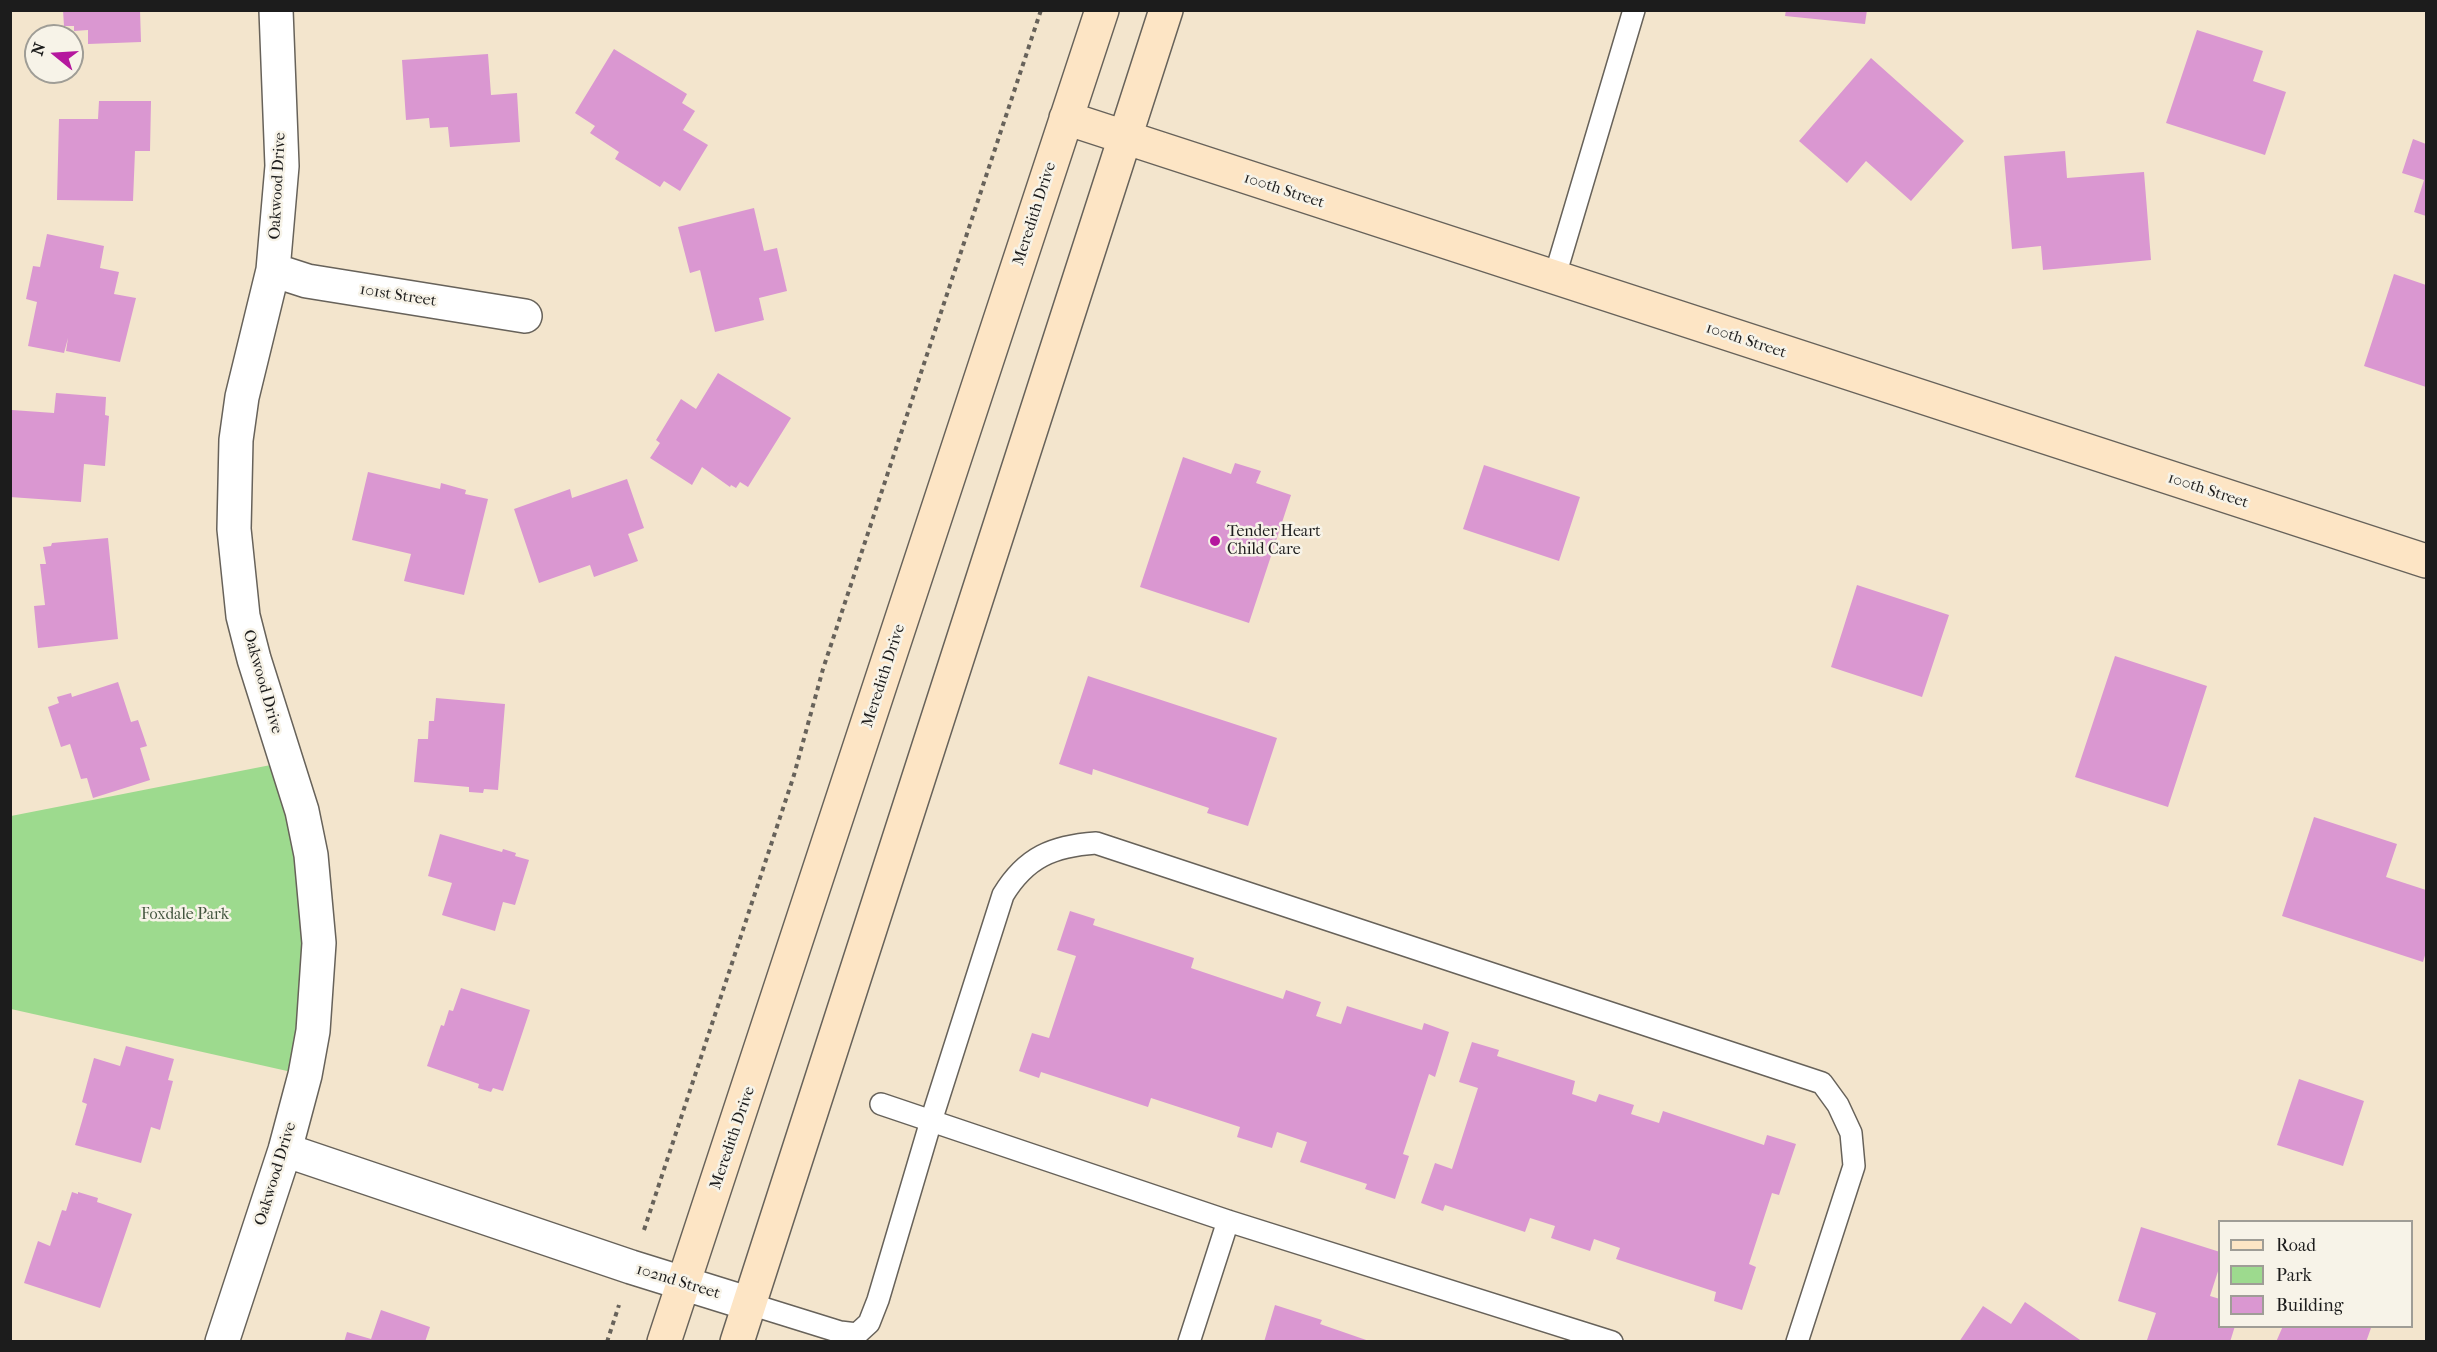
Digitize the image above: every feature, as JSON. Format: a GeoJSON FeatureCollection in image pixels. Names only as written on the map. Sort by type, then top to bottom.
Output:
{"type":"FeatureCollection","features":[{"type":"Feature","properties":{"kind":"main road","name":"Meredith Drive"},"geometry":{"type":"LineString","coordinates":[[664,1341],[1102,10]]}},
{"type":"Feature","properties":{"kind":"main road"},"geometry":{"type":"LineString","coordinates":[[737,1341],[1126,140],[1166,10]]}},
{"type":"Feature","properties":{"kind":"main road","name":"100th Street"},"geometry":{"type":"LineString","coordinates":[[1066,118],[1126,140],[2427,561]]}},
{"type":"Feature","properties":{"kind":"street","name":"Oakwood Drive"},"geometry":{"type":"LineString","coordinates":[[222,1341],[285,1150],[306,1075],[313,1031],[319,943],[311,855],[302,811],[254,660],[243,616],[234,529],[236,440],[241,407],[273,270],[282,166],[276,10]]}},
{"type":"Feature","properties":{"kind":"street","name":"101st Street"},"geometry":{"type":"LineString","coordinates":[[273,270],[307,282],[525,316]]}},
{"type":"Feature","properties":{"kind":"street","name":"102nd Street"},"geometry":{"type":"LineString","coordinates":[[285,1150],[632,1267],[750,1304]]}},
{"type":"Feature","properties":{"kind":"lane"},"geometry":{"type":"LineString","coordinates":[[1554,279],[1634,10]]}},
{"type":"Feature","properties":{"kind":"lane","name":"102nd Street"},"geometry":{"type":"LineString","coordinates":[[750,1304],[840,1332],[857,1334],[869,1323],[878,1300],[930,1121],[1003,895],[1013,879],[1027,865],[1045,854],[1069,844],[1096,843],[1822,1083],[1838,1105],[1851,1133],[1854,1166],[1797,1341]]}},
{"type":"Feature","properties":{"kind":"lane"},"geometry":{"type":"LineString","coordinates":[[880,1104],[1228,1221],[1612,1341]]}},
{"type":"Feature","properties":{"kind":"lane"},"geometry":{"type":"LineString","coordinates":[[1189,1341],[1228,1221]]}},
{"type":"Feature","properties":{"kind":"path"},"geometry":{"type":"LineString","coordinates":[[607,1341],[794,775],[823,669],[1041,10]]}},
{"type":"Feature","properties":{"kind":"green space","name":"Foxdale Park"},"geometry":{"type":"Polygon","coordinates":[[[286,762],[302,811],[305,1075],[11,1009],[11,816],[286,762]]]}},
{"type":"Feature","properties":{"kind":"building"},"geometry":{"type":"Polygon","coordinates":[[[63,10],[140,10],[141,42],[88,44],[88,30],[84,30],[84,24],[64,24],[63,10]]]}},
{"type":"Feature","properties":{"kind":"building"},"geometry":{"type":"Polygon","coordinates":[[[1786,10],[1867,10],[1865,24],[1785,16],[1786,10]]]}},
{"type":"Feature","properties":{"kind":"building"},"geometry":{"type":"Polygon","coordinates":[[[2197,30],[2263,51],[2253,81],[2286,92],[2265,155],[2166,123],[2197,30]]]}},
{"type":"Feature","properties":{"kind":"building"},"geometry":{"type":"Polygon","coordinates":[[[614,49],[687,94],[682,103],[695,111],[683,130],[708,145],[680,191],[664,181],[660,187],[615,159],[619,152],[590,133],[595,126],[575,113],[614,49]]]}},
{"type":"Feature","properties":{"kind":"building"},"geometry":{"type":"Polygon","coordinates":[[[488,54],[491,95],[517,93],[520,142],[450,147],[448,127],[430,128],[429,118],[406,120],[402,60],[488,54]]]}},
{"type":"Feature","properties":{"kind":"building"},"geometry":{"type":"Polygon","coordinates":[[[1871,58],[1964,141],[1911,201],[1866,161],[1847,183],[1799,141],[1871,58]]]}},
{"type":"Feature","properties":{"kind":"building"},"geometry":{"type":"Polygon","coordinates":[[[99,101],[151,101],[150,151],[135,151],[133,201],[57,200],[59,119],[98,119],[99,101]]]}},
{"type":"Feature","properties":{"kind":"building"},"geometry":{"type":"Polygon","coordinates":[[[2413,139],[2426,144],[2426,216],[2414,212],[2424,180],[2402,173],[2413,139]]]}},
{"type":"Feature","properties":{"kind":"building"},"geometry":{"type":"Polygon","coordinates":[[[2065,151],[2067,178],[2144,172],[2151,260],[2043,270],[2041,246],[2012,249],[2004,156],[2065,151]]]}},
{"type":"Feature","properties":{"kind":"building"},"geometry":{"type":"Polygon","coordinates":[[[754,208],[764,251],[777,248],[787,291],[759,298],[764,320],[715,332],[700,270],[690,273],[678,227],[754,208]]]}},
{"type":"Feature","properties":{"kind":"building"},"geometry":{"type":"Polygon","coordinates":[[[47,234],[104,246],[100,268],[119,272],[114,294],[136,298],[120,362],[66,351],[68,338],[64,353],[28,346],[37,302],[26,299],[33,266],[40,267],[47,234]]]}},
{"type":"Feature","properties":{"kind":"building"},"geometry":{"type":"Polygon","coordinates":[[[2394,274],[2426,285],[2426,387],[2364,366],[2394,274]]]}},
{"type":"Feature","properties":{"kind":"building"},"geometry":{"type":"Polygon","coordinates":[[[718,373],[791,418],[748,487],[740,482],[736,488],[731,485],[730,487],[702,467],[692,485],[650,458],[660,443],[656,440],[681,399],[696,409],[718,373]]]}},
{"type":"Feature","properties":{"kind":"building"},"geometry":{"type":"Polygon","coordinates":[[[56,393],[106,397],[105,415],[109,416],[105,466],[84,464],[81,502],[10,497],[12,410],[54,413],[56,393]]]}},
{"type":"Feature","properties":{"kind":"building","name":"Tender Heart Child Care"},"geometry":{"type":"Polygon","coordinates":[[[1183,457],[1231,474],[1235,463],[1261,471],[1256,483],[1291,495],[1249,623],[1140,587],[1183,457]]]}},
{"type":"Feature","properties":{"kind":"building"},"geometry":{"type":"Polygon","coordinates":[[[1484,465],[1580,497],[1559,561],[1463,529],[1484,465]]]}},
{"type":"Feature","properties":{"kind":"building"},"geometry":{"type":"Polygon","coordinates":[[[368,472],[440,489],[441,483],[466,490],[465,494],[488,499],[464,595],[404,581],[411,554],[352,540],[368,472]]]}},
{"type":"Feature","properties":{"kind":"building"},"geometry":{"type":"Polygon","coordinates":[[[627,479],[644,528],[628,534],[638,561],[594,577],[590,565],[539,583],[514,509],[570,489],[572,498],[627,479]]]}},
{"type":"Feature","properties":{"kind":"building"},"geometry":{"type":"Polygon","coordinates":[[[108,538],[118,639],[38,648],[34,606],[45,605],[40,564],[46,564],[43,547],[51,546],[52,543],[108,538]]]}},
{"type":"Feature","properties":{"kind":"building"},"geometry":{"type":"Polygon","coordinates":[[[1857,585],[1949,615],[1922,697],[1831,667],[1857,585]]]}},
{"type":"Feature","properties":{"kind":"building"},"geometry":{"type":"Polygon","coordinates":[[[2115,656],[2207,686],[2168,807],[2075,777],[2115,656]]]}},
{"type":"Feature","properties":{"kind":"building"},"geometry":{"type":"Polygon","coordinates":[[[1088,676],[1277,738],[1248,826],[1207,813],[1209,808],[1093,769],[1092,775],[1059,764],[1088,676]]]}},
{"type":"Feature","properties":{"kind":"building"},"geometry":{"type":"Polygon","coordinates":[[[118,682],[131,722],[138,720],[147,746],[140,748],[150,780],[93,798],[87,778],[81,779],[70,744],[61,747],[48,707],[59,703],[57,697],[71,693],[72,697],[118,682]]]}},
{"type":"Feature","properties":{"kind":"building"},"geometry":{"type":"Polygon","coordinates":[[[436,698],[505,704],[498,790],[484,789],[483,793],[469,792],[469,787],[414,782],[418,739],[428,739],[429,721],[434,721],[436,698]]]}},
{"type":"Feature","properties":{"kind":"building"},"geometry":{"type":"Polygon","coordinates":[[[2314,817],[2397,844],[2386,877],[2426,890],[2426,952],[2423,962],[2282,916],[2314,817]]]}},
{"type":"Feature","properties":{"kind":"building"},"geometry":{"type":"Polygon","coordinates":[[[440,834],[502,852],[503,849],[529,860],[515,905],[503,902],[495,931],[442,915],[452,883],[428,876],[440,834]]]}},
{"type":"Feature","properties":{"kind":"building"},"geometry":{"type":"Polygon","coordinates":[[[1070,911],[1095,919],[1093,925],[1194,958],[1191,968],[1283,999],[1286,990],[1321,1002],[1316,1016],[1341,1024],[1347,1006],[1422,1030],[1424,1023],[1449,1032],[1435,1077],[1429,1074],[1403,1154],[1409,1156],[1395,1199],[1365,1189],[1367,1184],[1300,1162],[1307,1142],[1277,1132],[1272,1148],[1237,1137],[1240,1127],[1151,1098],[1148,1107],[1041,1072],[1039,1078],[1019,1071],[1032,1033],[1049,1038],[1076,956],[1057,950],[1070,911]]]}},
{"type":"Feature","properties":{"kind":"building"},"geometry":{"type":"Polygon","coordinates":[[[461,988],[530,1010],[503,1091],[493,1088],[491,1092],[478,1088],[479,1084],[427,1066],[441,1025],[444,1026],[449,1010],[453,1011],[461,988]]]}},
{"type":"Feature","properties":{"kind":"building"},"geometry":{"type":"Polygon","coordinates":[[[1472,1042],[1499,1050],[1497,1056],[1575,1081],[1572,1094],[1596,1102],[1599,1094],[1634,1105],[1631,1114],[1659,1123],[1663,1111],[1764,1145],[1767,1135],[1796,1144],[1779,1195],[1772,1193],[1749,1264],[1756,1267],[1742,1310],[1714,1301],[1716,1292],[1616,1259],[1620,1248],[1594,1239],[1590,1251],[1551,1238],[1555,1226],[1530,1218],[1525,1232],[1445,1205],[1443,1211],[1421,1203],[1435,1163],[1452,1169],[1478,1088],[1459,1082],[1472,1042]]]}},
{"type":"Feature","properties":{"kind":"building"},"geometry":{"type":"Polygon","coordinates":[[[126,1046],[174,1059],[168,1080],[173,1081],[160,1130],[151,1127],[141,1163],[75,1145],[87,1104],[82,1102],[94,1058],[120,1066],[126,1046]]]}},
{"type":"Feature","properties":{"kind":"building"},"geometry":{"type":"Polygon","coordinates":[[[2299,1079],[2364,1101],[2343,1166],[2277,1145],[2299,1079]]]}},
{"type":"Feature","properties":{"kind":"building"},"geometry":{"type":"Polygon","coordinates":[[[72,1192],[98,1198],[97,1202],[132,1214],[100,1308],[24,1283],[38,1241],[50,1246],[62,1210],[66,1211],[72,1192]]]}},
{"type":"Feature","properties":{"kind":"building"},"geometry":{"type":"Polygon","coordinates":[[[2141,1227],[2218,1251],[2218,1271],[2210,1296],[2218,1298],[2218,1328],[2234,1328],[2230,1342],[2153,1342],[2147,1340],[2156,1313],[2118,1301],[2141,1227]]]}},
{"type":"Feature","properties":{"kind":"building"},"geometry":{"type":"Polygon","coordinates":[[[2025,1302],[2083,1342],[1959,1342],[1983,1306],[2011,1324],[2025,1302]]]}},
{"type":"Feature","properties":{"kind":"building"},"geometry":{"type":"Polygon","coordinates":[[[1275,1305],[1322,1320],[1320,1324],[1372,1342],[1264,1342],[1275,1305]]]}},
{"type":"Feature","properties":{"kind":"building"},"geometry":{"type":"Polygon","coordinates":[[[381,1310],[430,1327],[425,1342],[344,1342],[347,1332],[371,1339],[381,1310]]]}},
{"type":"Feature","properties":{"kind":"building"},"geometry":{"type":"Polygon","coordinates":[[[2282,1328],[2371,1328],[2366,1342],[2276,1342],[2282,1328]]]}},
{"type":"Feature","properties":{"kind":"place","name":"Tender Heart Child Care"},"geometry":{"type":"Point","coordinates":[1215,541]}}]}
